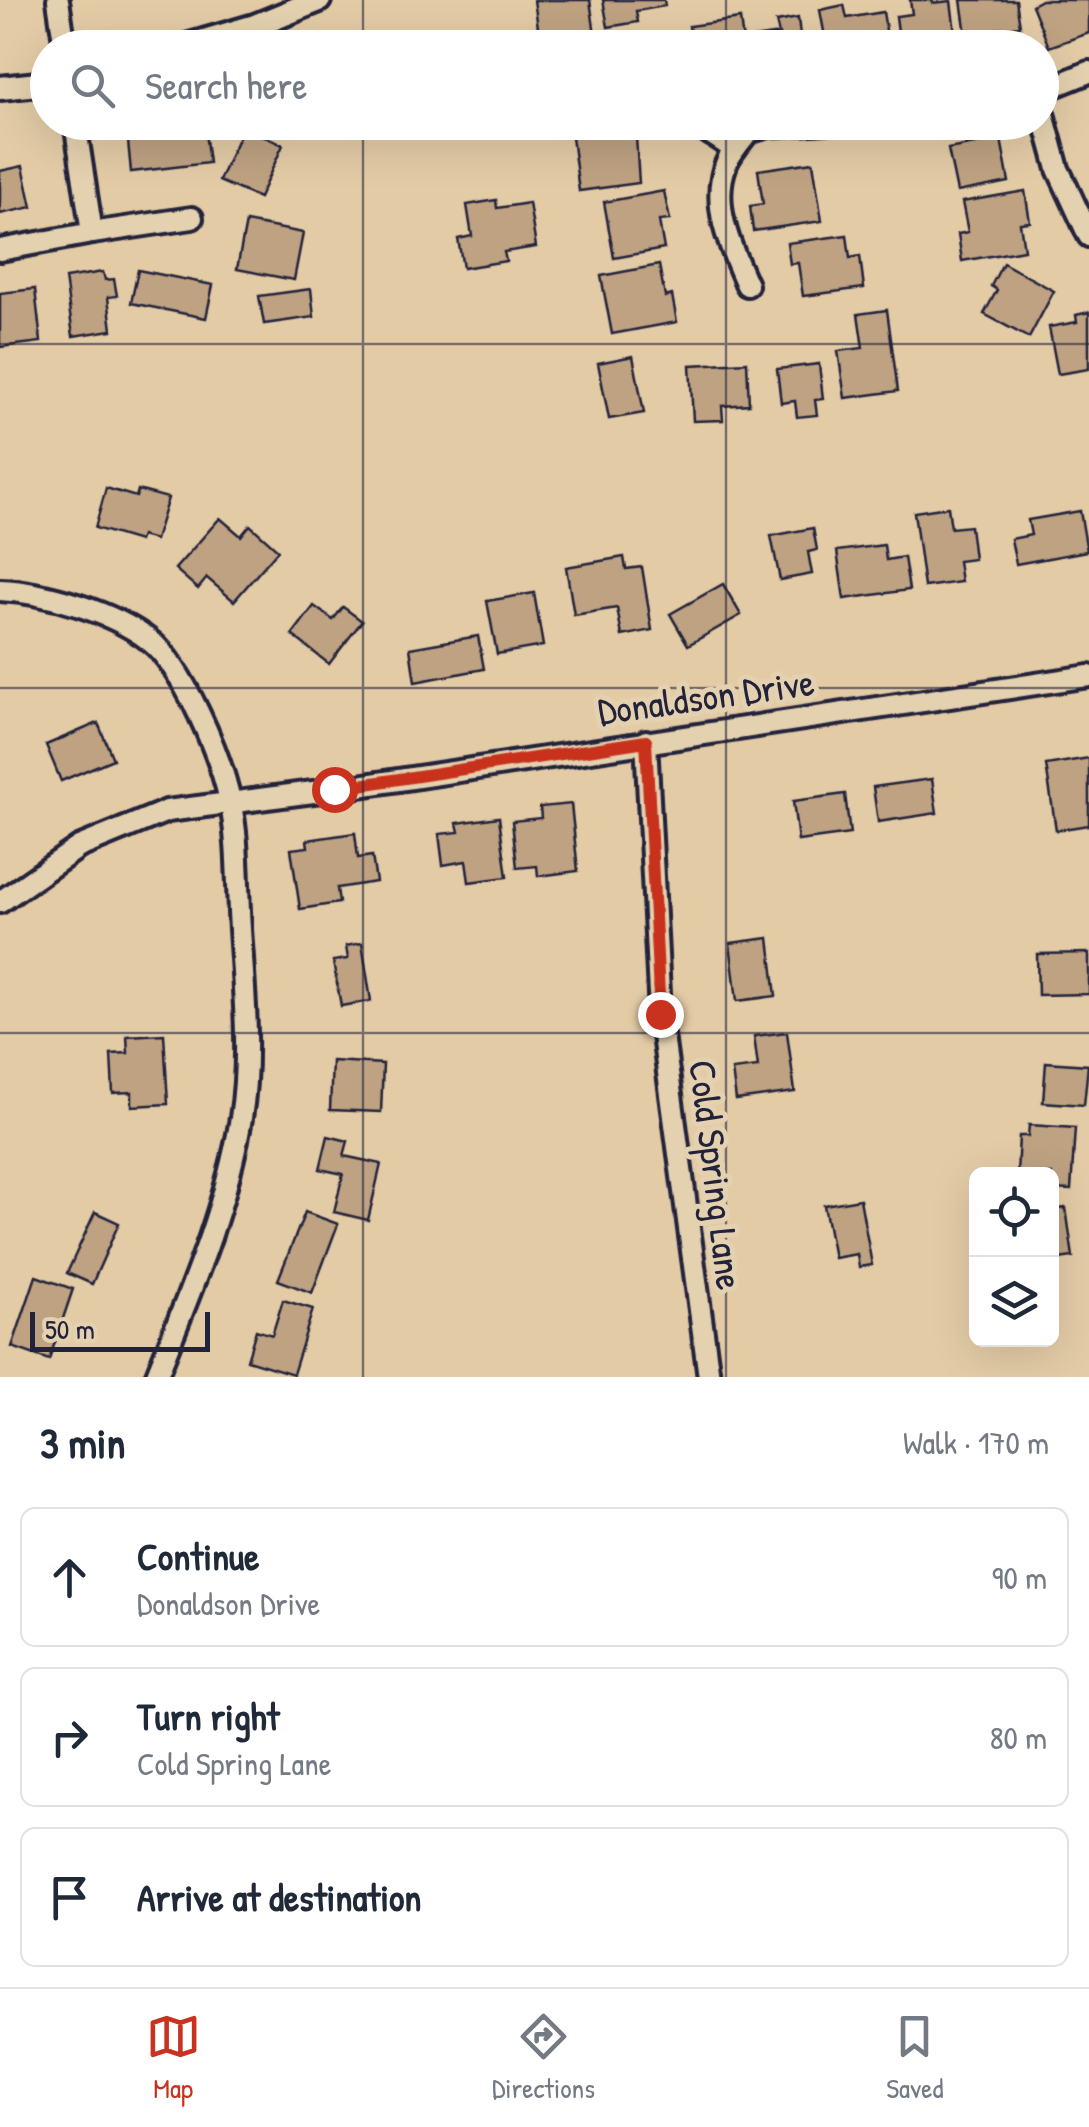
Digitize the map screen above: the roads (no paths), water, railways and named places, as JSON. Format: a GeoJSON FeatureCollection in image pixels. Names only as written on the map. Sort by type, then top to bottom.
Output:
{"type":"FeatureCollection","features":[{"type":"Feature","properties":{"kind":"street"},"geometry":{"type":"LineString","coordinates":[[58,0],[62,30]]}},
{"type":"Feature","properties":{"kind":"street"},"geometry":{"type":"LineString","coordinates":[[241,30],[319,0]]}},
{"type":"Feature","properties":{"kind":"street"},"geometry":{"type":"LineString","coordinates":[[1059,84],[1089,72]]}},
{"type":"Feature","properties":{"kind":"street"},"geometry":{"type":"LineString","coordinates":[[0,88],[30,85]]}},
{"type":"Feature","properties":{"kind":"street"},"geometry":{"type":"LineString","coordinates":[[79,140],[92,233]]}},
{"type":"Feature","properties":{"kind":"street"},"geometry":{"type":"LineString","coordinates":[[720,140],[734,150]]}},
{"type":"Feature","properties":{"kind":"street"},"geometry":{"type":"LineString","coordinates":[[742,140],[725,166],[724,219],[727,242],[748,284]]}},
{"type":"Feature","properties":{"kind":"street"},"geometry":{"type":"LineString","coordinates":[[1050,140],[1058,168],[1089,236]]}},
{"type":"Feature","properties":{"kind":"street"},"geometry":{"type":"LineString","coordinates":[[0,250],[192,218]]}},
{"type":"Feature","properties":{"kind":"street"},"geometry":{"type":"LineString","coordinates":[[0,590],[28,591],[98,613],[150,640],[181,678],[208,734],[231,802],[246,1026],[242,1116],[216,1227],[156,1377]]}},
{"type":"Feature","properties":{"kind":"street","name":"Donaldson Drive"},"geometry":{"type":"LineString","coordinates":[[0,902],[79,847],[167,811],[1089,676]]}},
{"type":"Feature","properties":{"kind":"street","name":"Cold Spring Lane"},"geometry":{"type":"LineString","coordinates":[[646,741],[660,1014],[709,1377]]}}]}
